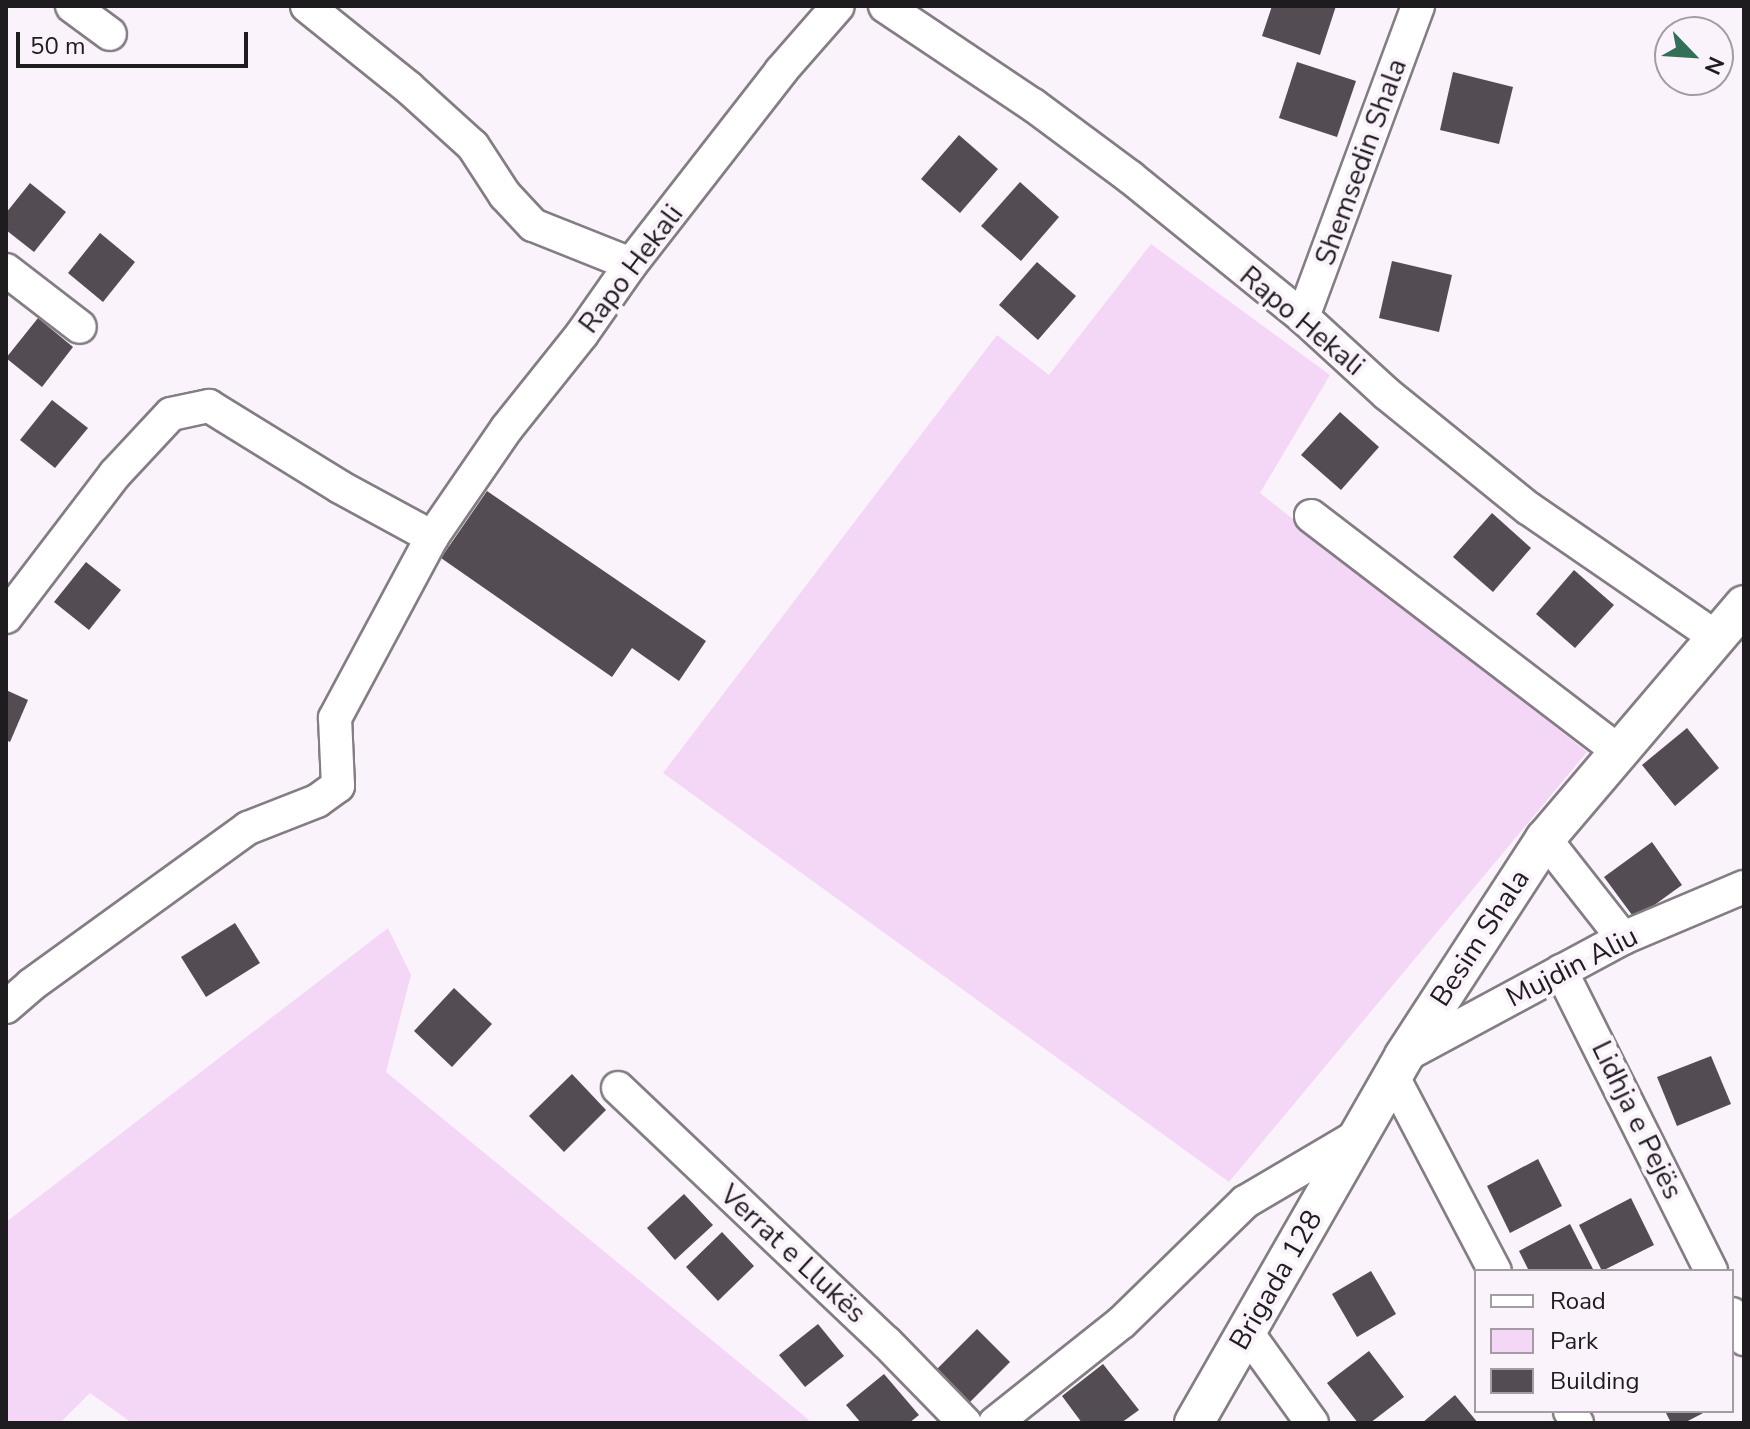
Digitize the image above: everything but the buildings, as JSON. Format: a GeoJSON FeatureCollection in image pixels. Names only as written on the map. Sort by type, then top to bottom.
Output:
{"type":"FeatureCollection","features":[{"type":"Feature","properties":{"kind":"street"},"geometry":{"type":"LineString","coordinates":[[72,6],[110,34]]}},
{"type":"Feature","properties":{"kind":"street"},"geometry":{"type":"LineString","coordinates":[[307,6],[409,88],[473,146],[505,195],[533,225],[631,264]]}},
{"type":"Feature","properties":{"kind":"street","name":"Rapo Hekali"},"geometry":{"type":"LineString","coordinates":[[6,1007],[31,985],[248,828],[317,801],[338,786],[335,718],[432,537],[507,428],[582,334],[631,264],[781,71],[838,6]]}},
{"type":"Feature","properties":{"kind":"street","name":"Rapo Hekali"},"geometry":{"type":"LineString","coordinates":[[885,6],[1021,97],[1118,168],[1303,317],[1387,394],[1528,508],[1717,638]]}},
{"type":"Feature","properties":{"kind":"street","name":"Shemsedin Shala"},"geometry":{"type":"LineString","coordinates":[[1303,317],[1418,6]]}},
{"type":"Feature","properties":{"kind":"street"},"geometry":{"type":"LineString","coordinates":[[6,270],[80,327]]}},
{"type":"Feature","properties":{"kind":"street"},"geometry":{"type":"LineString","coordinates":[[6,617],[115,474],[171,414],[209,406],[340,487],[432,537]]}},
{"type":"Feature","properties":{"kind":"street"},"geometry":{"type":"LineString","coordinates":[[1311,516],[1620,752]]}},
{"type":"Feature","properties":{"kind":"street","name":"Besim Shala"},"geometry":{"type":"LineString","coordinates":[[1357,1136],[1398,1066],[1545,839],[1744,605]]}},
{"type":"Feature","properties":{"kind":"street"},"geometry":{"type":"LineString","coordinates":[[1545,839],[1623,938]]}},
{"type":"Feature","properties":{"kind":"street","name":"Mujdin Aliu"},"geometry":{"type":"LineString","coordinates":[[1398,1066],[1623,938],[1744,887]]}},
{"type":"Feature","properties":{"kind":"street","name":"Lidhja e Pejës"},"geometry":{"type":"LineString","coordinates":[[1561,971],[1602,1045],[1710,1269]]}},
{"type":"Feature","properties":{"kind":"street"},"geometry":{"type":"LineString","coordinates":[[1398,1066],[1494,1269]]}},
{"type":"Feature","properties":{"kind":"street","name":"Verrat e Llukës"},"geometry":{"type":"LineString","coordinates":[[618,1088],[886,1342],[965,1423]]}},
{"type":"Feature","properties":{"kind":"street"},"geometry":{"type":"LineString","coordinates":[[995,1423],[1122,1322],[1245,1202],[1357,1136]]}},
{"type":"Feature","properties":{"kind":"street","name":"Brigada 128"},"geometry":{"type":"LineString","coordinates":[[1194,1423],[1357,1136]]}},
{"type":"Feature","properties":{"kind":"street"},"geometry":{"type":"LineString","coordinates":[[1734,1318],[1744,1339]]}},
{"type":"Feature","properties":{"kind":"street"},"geometry":{"type":"LineString","coordinates":[[1246,1331],[1312,1423]]}},
{"type":"Feature","properties":{"kind":"green space"},"geometry":{"type":"Polygon","coordinates":[[[1151,244],[1330,375],[1260,493],[1587,752],[1229,1182],[663,773],[997,335],[1049,375],[1151,244]]]}},
{"type":"Feature","properties":{"kind":"green space"},"geometry":{"type":"Polygon","coordinates":[[[388,928],[411,975],[386,1072],[809,1420],[806,1423],[132,1423],[90,1393],[60,1423],[6,1423],[6,1222],[388,928]]]}}]}
